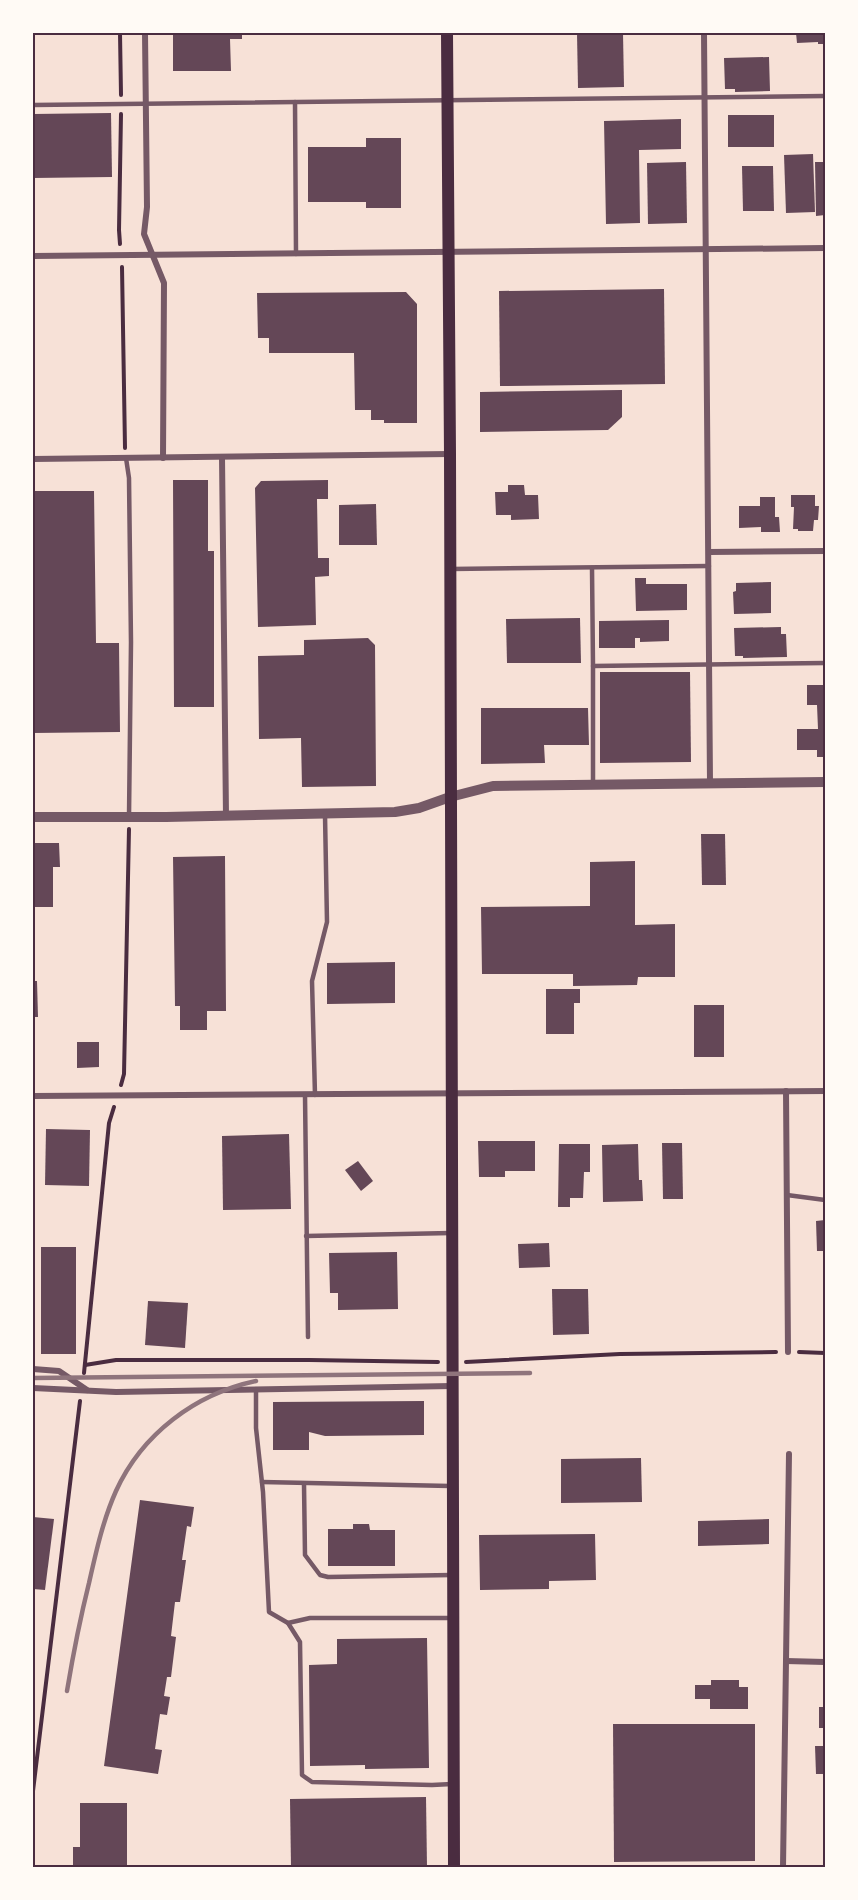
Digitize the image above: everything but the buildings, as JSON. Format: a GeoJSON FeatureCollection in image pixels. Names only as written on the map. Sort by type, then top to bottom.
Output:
{"type":"FeatureCollection","features":[{"type":"Feature","properties":{"kind":"main road"},"geometry":{"type":"LineString","coordinates":[[447,33],[454,1867]]}},
{"type":"Feature","properties":{"kind":"street"},"geometry":{"type":"LineString","coordinates":[[145,33],[147,207],[144,234],[164,283],[163,458]]}},
{"type":"Feature","properties":{"kind":"street"},"geometry":{"type":"LineString","coordinates":[[704,33],[710,783]]}},
{"type":"Feature","properties":{"kind":"street"},"geometry":{"type":"LineString","coordinates":[[33,256],[825,248]]}},
{"type":"Feature","properties":{"kind":"street"},"geometry":{"type":"LineString","coordinates":[[33,459],[450,454]]}},
{"type":"Feature","properties":{"kind":"street"},"geometry":{"type":"LineString","coordinates":[[222,457],[226,816]]}},
{"type":"Feature","properties":{"kind":"street"},"geometry":{"type":"LineString","coordinates":[[709,552],[825,550]]}},
{"type":"Feature","properties":{"kind":"street"},"geometry":{"type":"LineString","coordinates":[[33,817],[395,812],[419,808],[450,796],[493,786],[825,782]]}},
{"type":"Feature","properties":{"kind":"street"},"geometry":{"type":"LineString","coordinates":[[33,1096],[825,1091]]}},
{"type":"Feature","properties":{"kind":"street"},"geometry":{"type":"LineString","coordinates":[[786,1092],[788,1352]]}},
{"type":"Feature","properties":{"kind":"street"},"geometry":{"type":"LineString","coordinates":[[33,1369],[59,1371],[81,1389]]}},
{"type":"Feature","properties":{"kind":"street"},"geometry":{"type":"LineString","coordinates":[[33,1388],[81,1389],[94,1392],[452,1386]]}},
{"type":"Feature","properties":{"kind":"street"},"geometry":{"type":"LineString","coordinates":[[783,1867],[789,1454]]}},
{"type":"Feature","properties":{"kind":"street"},"geometry":{"type":"LineString","coordinates":[[786,1661],[825,1662]]}},
{"type":"Feature","properties":{"kind":"lane"},"geometry":{"type":"LineString","coordinates":[[33,105],[825,96]]}},
{"type":"Feature","properties":{"kind":"lane"},"geometry":{"type":"LineString","coordinates":[[295,102],[296,254]]}},
{"type":"Feature","properties":{"kind":"lane"},"geometry":{"type":"LineString","coordinates":[[126,458],[129,478],[131,642],[129,816]]}},
{"type":"Feature","properties":{"kind":"lane"},"geometry":{"type":"LineString","coordinates":[[450,569],[709,566]]}},
{"type":"Feature","properties":{"kind":"lane"},"geometry":{"type":"LineString","coordinates":[[592,568],[593,785]]}},
{"type":"Feature","properties":{"kind":"lane"},"geometry":{"type":"LineString","coordinates":[[593,666],[825,663]]}},
{"type":"Feature","properties":{"kind":"lane"},"geometry":{"type":"LineString","coordinates":[[315,1095],[312,981],[327,922],[326,813]]}},
{"type":"Feature","properties":{"kind":"lane"},"geometry":{"type":"LineString","coordinates":[[305,1095],[308,1337]]}},
{"type":"Feature","properties":{"kind":"lane"},"geometry":{"type":"LineString","coordinates":[[787,1196],[825,1200]]}},
{"type":"Feature","properties":{"kind":"lane"},"geometry":{"type":"LineString","coordinates":[[306,1236],[452,1233]]}},
{"type":"Feature","properties":{"kind":"lane"},"geometry":{"type":"LineString","coordinates":[[256,1390],[256,1428],[262,1482],[269,1612],[288,1623],[300,1642],[302,1776],[312,1782],[454,1784]]}},
{"type":"Feature","properties":{"kind":"lane"},"geometry":{"type":"LineString","coordinates":[[262,1482],[453,1486]]}},
{"type":"Feature","properties":{"kind":"lane"},"geometry":{"type":"LineString","coordinates":[[304,1484],[305,1556],[320,1575],[328,1577],[452,1575]]}},
{"type":"Feature","properties":{"kind":"lane"},"geometry":{"type":"LineString","coordinates":[[288,1623],[310,1618],[452,1618]]}},
{"type":"Feature","properties":{"kind":"path"},"geometry":{"type":"LineString","coordinates":[[33,1791],[81,1389],[109,1123],[124,1074],[129,816]]}},
{"type":"Feature","properties":{"kind":"railway"},"geometry":{"type":"LineString","coordinates":[[33,1378],[530,1373]]}},
{"type":"Feature","properties":{"kind":"railway"},"geometry":{"type":"LineString","coordinates":[[67,1691],[100,1536],[111,1502],[127,1470],[156,1435],[192,1406],[234,1387],[256,1381]]}}]}
